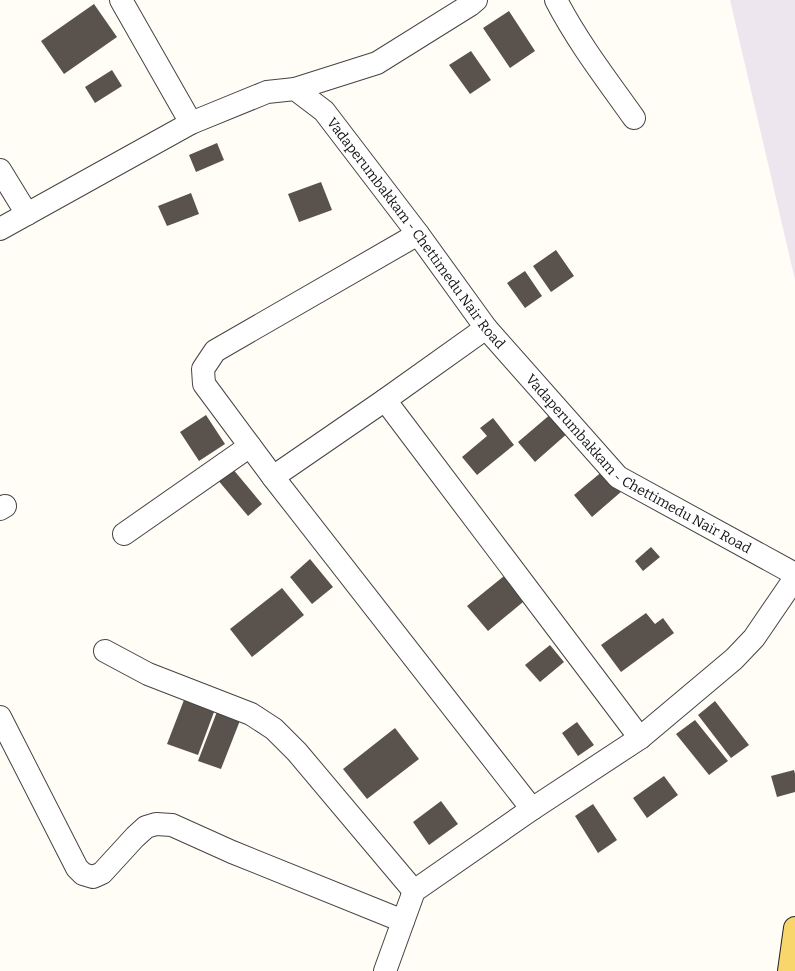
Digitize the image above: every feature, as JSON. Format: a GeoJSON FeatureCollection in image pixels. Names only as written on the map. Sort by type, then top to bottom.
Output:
{"type":"FeatureCollection","features":[{"type":"Feature","properties":{"kind":"main road"},"geometry":{"type":"LineString","coordinates":[[789,971],[795,928]]}},
{"type":"Feature","properties":{"kind":"street"},"geometry":{"type":"LineString","coordinates":[[121,0],[191,123]]}},
{"type":"Feature","properties":{"kind":"street"},"geometry":{"type":"LineString","coordinates":[[0,229],[191,123],[267,92],[295,90],[377,63],[476,0]]}},
{"type":"Feature","properties":{"kind":"street"},"geometry":{"type":"LineString","coordinates":[[556,0],[594,62],[634,118]]}},
{"type":"Feature","properties":{"kind":"street","name":"Vadaperumbakkam - Chettimedu Nair Road"},"geometry":{"type":"LineString","coordinates":[[295,90],[324,111],[418,234],[486,328],[618,477],[795,574]]}},
{"type":"Feature","properties":{"kind":"street"},"geometry":{"type":"LineString","coordinates":[[0,170],[27,214]]}},
{"type":"Feature","properties":{"kind":"street"},"geometry":{"type":"LineString","coordinates":[[418,234],[215,351],[203,369],[204,384],[273,477],[532,809]]}},
{"type":"Feature","properties":{"kind":"street"},"geometry":{"type":"LineString","coordinates":[[273,477],[486,328]]}},
{"type":"Feature","properties":{"kind":"street"},"geometry":{"type":"LineString","coordinates":[[385,400],[640,738]]}},
{"type":"Feature","properties":{"kind":"street"},"geometry":{"type":"LineString","coordinates":[[124,534],[250,446]]}},
{"type":"Feature","properties":{"kind":"street"},"geometry":{"type":"LineString","coordinates":[[385,971],[414,891],[532,809],[640,738],[728,663],[754,638],[795,578]]}},
{"type":"Feature","properties":{"kind":"street"},"geometry":{"type":"LineString","coordinates":[[105,651],[148,674],[251,714],[274,729],[297,752],[414,891]]}},
{"type":"Feature","properties":{"kind":"street"},"geometry":{"type":"LineString","coordinates":[[0,717],[76,868],[83,874],[93,877],[102,873],[146,827],[156,824],[172,825],[232,852],[403,921]]}},
{"type":"Feature","properties":{"kind":"shaded area"},"geometry":{"type":"Polygon","coordinates":[[[730,0],[795,0],[795,280],[730,0]]]}},
{"type":"Feature","properties":{"kind":"building"},"geometry":{"type":"Polygon","coordinates":[[[94,4],[117,37],[64,74],[41,41],[94,4]]]}},
{"type":"Feature","properties":{"kind":"building"},"geometry":{"type":"Polygon","coordinates":[[[509,11],[535,51],[510,68],[483,28],[509,11]]]}},
{"type":"Feature","properties":{"kind":"building"},"geometry":{"type":"Polygon","coordinates":[[[471,51],[491,80],[470,94],[449,65],[471,51]]]}},
{"type":"Feature","properties":{"kind":"building"},"geometry":{"type":"Polygon","coordinates":[[[112,70],[122,86],[95,103],[85,87],[112,70]]]}},
{"type":"Feature","properties":{"kind":"building"},"geometry":{"type":"Polygon","coordinates":[[[217,143],[224,160],[196,172],[189,155],[217,143]]]}},
{"type":"Feature","properties":{"kind":"building"},"geometry":{"type":"Polygon","coordinates":[[[321,182],[332,210],[299,222],[288,194],[321,182]]]}},
{"type":"Feature","properties":{"kind":"building"},"geometry":{"type":"Polygon","coordinates":[[[191,193],[199,214],[167,226],[158,206],[191,193]]]}},
{"type":"Feature","properties":{"kind":"building"},"geometry":{"type":"Polygon","coordinates":[[[556,250],[574,276],[551,292],[533,266],[556,250]]]}},
{"type":"Feature","properties":{"kind":"building"},"geometry":{"type":"Polygon","coordinates":[[[525,271],[542,296],[525,308],[507,283],[525,271]]]}},
{"type":"Feature","properties":{"kind":"building"},"geometry":{"type":"Polygon","coordinates":[[[552,413],[569,432],[535,462],[518,442],[552,413]]]}},
{"type":"Feature","properties":{"kind":"building"},"geometry":{"type":"Polygon","coordinates":[[[206,415],[225,444],[199,461],[180,432],[206,415]]]}},
{"type":"Feature","properties":{"kind":"building"},"geometry":{"type":"Polygon","coordinates":[[[493,418],[514,445],[477,475],[462,457],[487,436],[480,428],[493,418]]]}},
{"type":"Feature","properties":{"kind":"building"},"geometry":{"type":"Polygon","coordinates":[[[232,468],[262,504],[248,516],[217,479],[232,468]]]}},
{"type":"Feature","properties":{"kind":"building"},"geometry":{"type":"Polygon","coordinates":[[[604,470],[622,491],[592,517],[574,495],[604,470]]]}},
{"type":"Feature","properties":{"kind":"building"},"geometry":{"type":"Polygon","coordinates":[[[651,547],[660,557],[643,571],[635,561],[651,547]]]}},
{"type":"Feature","properties":{"kind":"building"},"geometry":{"type":"Polygon","coordinates":[[[310,559],[333,587],[312,604],[290,577],[310,559]]]}},
{"type":"Feature","properties":{"kind":"building"},"geometry":{"type":"Polygon","coordinates":[[[509,572],[529,597],[488,631],[467,606],[509,572]]]}},
{"type":"Feature","properties":{"kind":"building"},"geometry":{"type":"Polygon","coordinates":[[[282,588],[304,615],[252,657],[230,629],[282,588]]]}},
{"type":"Feature","properties":{"kind":"building"},"geometry":{"type":"Polygon","coordinates":[[[646,613],[655,624],[663,618],[674,633],[621,672],[601,645],[646,613]]]}},
{"type":"Feature","properties":{"kind":"building"},"geometry":{"type":"Polygon","coordinates":[[[550,645],[564,662],[540,682],[525,665],[550,645]]]}},
{"type":"Feature","properties":{"kind":"building"},"geometry":{"type":"Polygon","coordinates":[[[184,700],[214,712],[198,755],[167,744],[184,700]]]}},
{"type":"Feature","properties":{"kind":"building"},"geometry":{"type":"Polygon","coordinates":[[[715,701],[749,745],[731,758],[698,715],[715,701]]]}},
{"type":"Feature","properties":{"kind":"building"},"geometry":{"type":"Polygon","coordinates":[[[218,709],[241,718],[221,769],[198,761],[218,709]]]}},
{"type":"Feature","properties":{"kind":"building"},"geometry":{"type":"Polygon","coordinates":[[[695,720],[728,761],[709,775],[676,734],[695,720]]]}},
{"type":"Feature","properties":{"kind":"building"},"geometry":{"type":"Polygon","coordinates":[[[577,722],[594,745],[578,756],[562,733],[577,722]]]}},
{"type":"Feature","properties":{"kind":"building"},"geometry":{"type":"Polygon","coordinates":[[[395,728],[419,759],[367,799],[343,769],[395,728]]]}},
{"type":"Feature","properties":{"kind":"building"},"geometry":{"type":"Polygon","coordinates":[[[794,770],[795,792],[777,797],[771,776],[794,770]]]}},
{"type":"Feature","properties":{"kind":"building"},"geometry":{"type":"Polygon","coordinates":[[[664,776],[678,795],[647,818],[633,798],[664,776]]]}},
{"type":"Feature","properties":{"kind":"building"},"geometry":{"type":"Polygon","coordinates":[[[441,801],[458,824],[429,845],[413,822],[441,801]]]}},
{"type":"Feature","properties":{"kind":"building"},"geometry":{"type":"Polygon","coordinates":[[[593,804],[617,840],[598,853],[575,816],[593,804]]]}}]}
